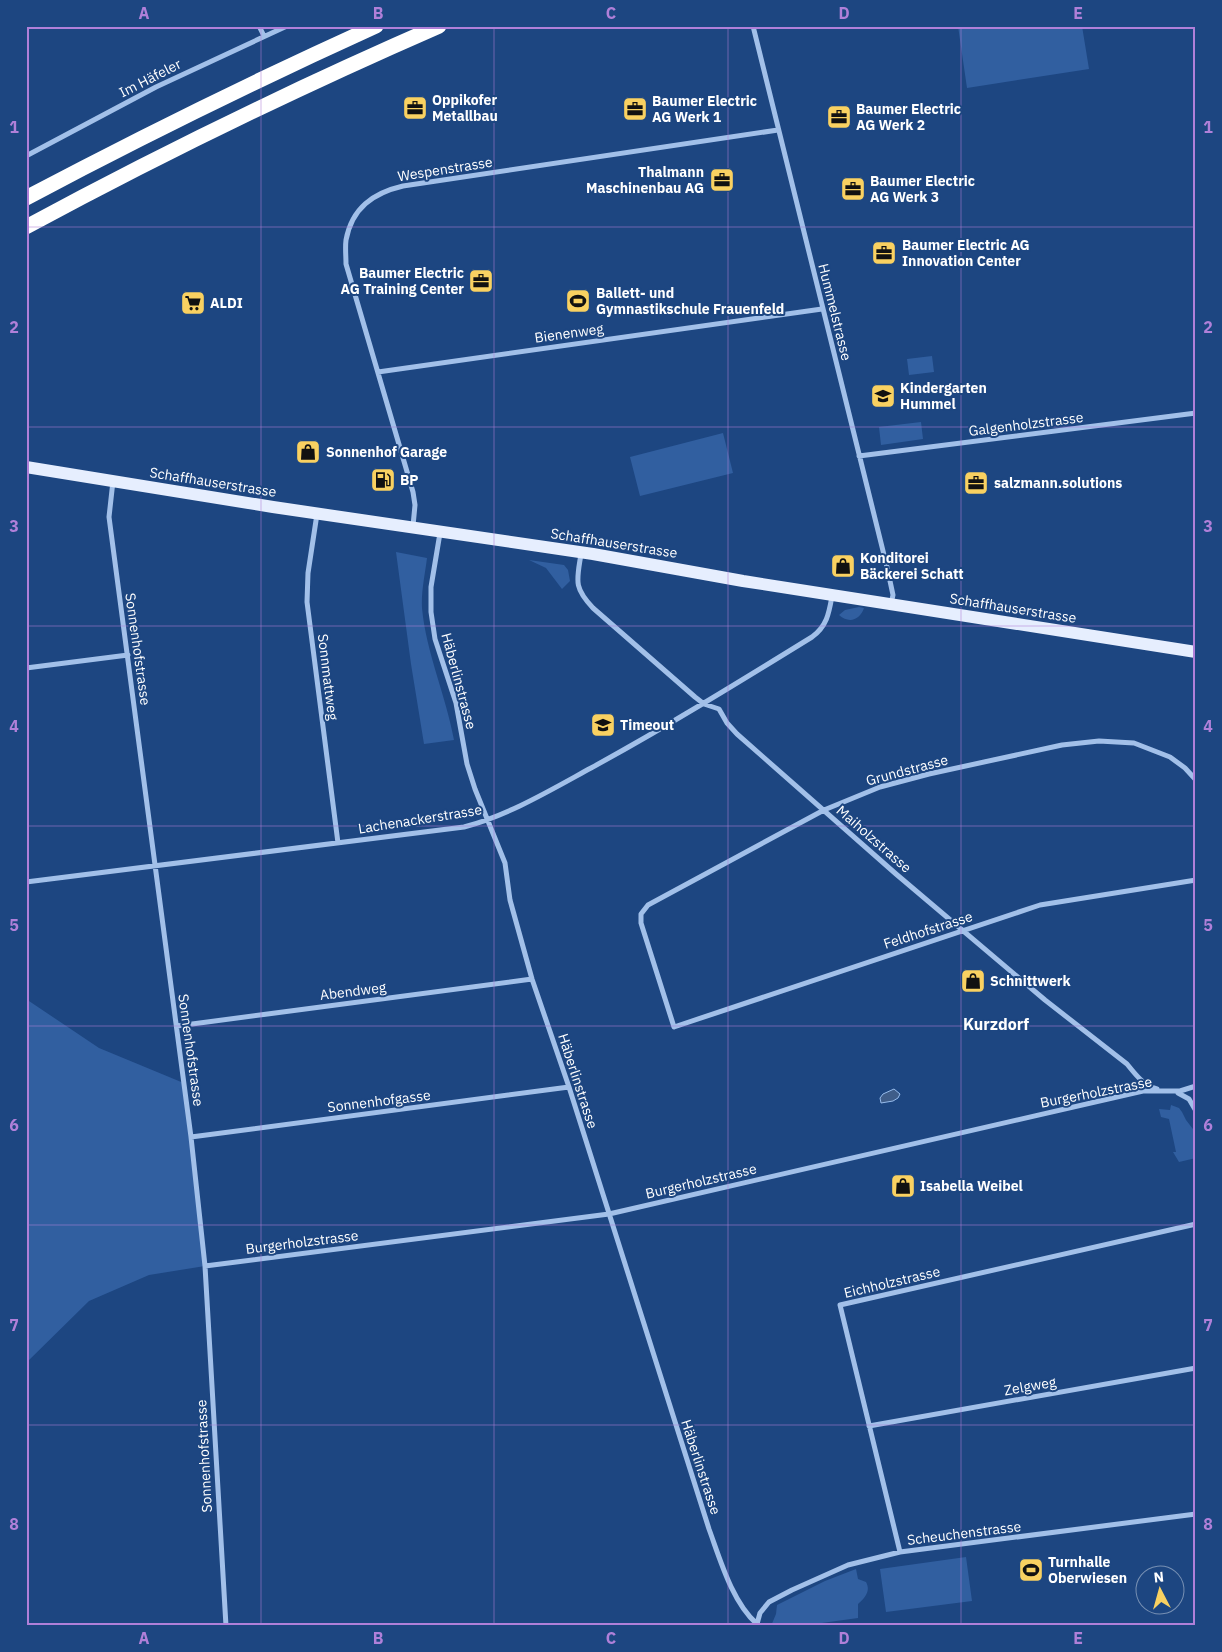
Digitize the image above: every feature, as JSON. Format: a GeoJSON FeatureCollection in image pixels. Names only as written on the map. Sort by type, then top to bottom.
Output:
{"type":"FeatureCollection","features":[{"type":"Feature","properties":{"kind":"highway"},"geometry":{"type":"LineString","coordinates":[[26,198],[235,92],[376,26]]}},
{"type":"Feature","properties":{"kind":"highway"},"geometry":{"type":"LineString","coordinates":[[26,227],[250,113],[439,26]]}},
{"type":"Feature","properties":{"kind":"main road","name":"Schaffhauserstrasse"},"geometry":{"type":"LineString","coordinates":[[26,467],[582,552],[833,595],[1196,652]]}},
{"type":"Feature","properties":{"kind":"street"},"geometry":{"type":"LineString","coordinates":[[259,26],[264,36]]}},
{"type":"Feature","properties":{"kind":"street","name":"Im Häfeler"},"geometry":{"type":"LineString","coordinates":[[26,156],[156,87],[287,26]]}},
{"type":"Feature","properties":{"kind":"street","name":"Hummelstrasse"},"geometry":{"type":"LineString","coordinates":[[753,26],[892,587],[891,604]]}},
{"type":"Feature","properties":{"kind":"street","name":"Wespenstrasse"},"geometry":{"type":"LineString","coordinates":[[413,527],[415,505],[413,492],[346,264],[346,241],[352,222],[360,208],[385,190],[403,186],[778,130]]}},
{"type":"Feature","properties":{"kind":"street","name":"Bienenweg"},"geometry":{"type":"LineString","coordinates":[[378,372],[822,309]]}},
{"type":"Feature","properties":{"kind":"street","name":"Galgenholzstrasse"},"geometry":{"type":"LineString","coordinates":[[859,456],[1196,413]]}},
{"type":"Feature","properties":{"kind":"street","name":"Sonnenhofstrasse"},"geometry":{"type":"LineString","coordinates":[[113,481],[109,517],[192,1137],[205,1266],[226,1626]]}},
{"type":"Feature","properties":{"kind":"street","name":"Sonnmattweg"},"geometry":{"type":"LineString","coordinates":[[317,513],[308,573],[308,602],[338,843]]}},
{"type":"Feature","properties":{"kind":"street","name":"Häberlinstrasse"},"geometry":{"type":"LineString","coordinates":[[440,530],[431,588],[432,621],[435,639],[456,703],[467,764],[475,789],[506,863],[510,900],[532,979],[569,1087],[669,1407],[717,1553],[746,1614],[757,1625]]}},
{"type":"Feature","properties":{"kind":"street","name":"Maiholzstrasse"},"geometry":{"type":"LineString","coordinates":[[582,552],[577,579],[578,588],[584,598],[704,704],[719,709],[727,723],[737,734],[896,874],[1045,1000],[1127,1064],[1138,1078],[1154,1088],[1182,1094],[1189,1099],[1196,1111]]}},
{"type":"Feature","properties":{"kind":"street","name":"Lachenackerstrasse"},"geometry":{"type":"LineString","coordinates":[[26,882],[464,827],[488,821],[535,799],[704,704],[820,632],[826,623],[833,595]]}},
{"type":"Feature","properties":{"kind":"street"},"geometry":{"type":"LineString","coordinates":[[26,668],[128,655]]}},
{"type":"Feature","properties":{"kind":"street","name":"Grundstrasse"},"geometry":{"type":"LineString","coordinates":[[674,1027],[641,923],[641,914],[648,905],[824,810],[880,787],[929,774],[1062,745],[1099,741],[1134,744],[1170,757],[1185,768],[1196,780]]}},
{"type":"Feature","properties":{"kind":"street","name":"Feldhofstrasse"},"geometry":{"type":"LineString","coordinates":[[674,1027],[1040,905],[1196,880]]}},
{"type":"Feature","properties":{"kind":"street","name":"Abendweg"},"geometry":{"type":"LineString","coordinates":[[177,1026],[532,979]]}},
{"type":"Feature","properties":{"kind":"street","name":"Burgerholzstrasse"},"geometry":{"type":"LineString","coordinates":[[205,1266],[609,1214],[1143,1091],[1180,1091],[1196,1086]]}},
{"type":"Feature","properties":{"kind":"street","name":"Sonnenhofgasse"},"geometry":{"type":"LineString","coordinates":[[192,1137],[569,1087]]}},
{"type":"Feature","properties":{"kind":"street","name":"Eichholzstrasse"},"geometry":{"type":"LineString","coordinates":[[900,1552],[840,1305],[1196,1224]]}},
{"type":"Feature","properties":{"kind":"street","name":"Zelgweg"},"geometry":{"type":"LineString","coordinates":[[869,1426],[1196,1368]]}},
{"type":"Feature","properties":{"kind":"street","name":"Scheuchenstrasse"},"geometry":{"type":"LineString","coordinates":[[757,1625],[760,1613],[769,1602],[848,1565],[900,1552],[1196,1514]]}},
{"type":"Feature","properties":{"kind":"shaded area"},"geometry":{"type":"Polygon","coordinates":[[[958,26],[1082,26],[1089,69],[967,88],[958,26]]]}},
{"type":"Feature","properties":{"kind":"shaded area"},"geometry":{"type":"Polygon","coordinates":[[[932,356],[934,372],[909,375],[907,359],[932,356]]]}},
{"type":"Feature","properties":{"kind":"shaded area"},"geometry":{"type":"Polygon","coordinates":[[[921,422],[923,439],[881,445],[879,427],[921,422]]]}},
{"type":"Feature","properties":{"kind":"shaded area"},"geometry":{"type":"Polygon","coordinates":[[[723,433],[733,473],[640,496],[630,457],[723,433]]]}},
{"type":"Feature","properties":{"kind":"shaded area"},"geometry":{"type":"Polygon","coordinates":[[[396,552],[427,558],[422,596],[424,624],[454,740],[424,744],[396,552]]]}},
{"type":"Feature","properties":{"kind":"shaded area"},"geometry":{"type":"Polygon","coordinates":[[[529,560],[564,565],[568,570],[570,581],[562,589],[546,568],[529,560]]]}},
{"type":"Feature","properties":{"kind":"shaded area"},"geometry":{"type":"Polygon","coordinates":[[[859,607],[864,608],[857,618],[850,620],[839,615],[845,610],[859,607]]]}},
{"type":"Feature","properties":{"kind":"shaded area"},"geometry":{"type":"Polygon","coordinates":[[[26,999],[99,1048],[186,1084],[205,1266],[149,1275],[89,1301],[26,1363],[26,999]]]}},
{"type":"Feature","properties":{"kind":"shaded area"},"geometry":{"type":"Polygon","coordinates":[[[894,1089],[900,1094],[898,1098],[881,1103],[880,1098],[883,1094],[894,1089]]]}},
{"type":"Feature","properties":{"kind":"shaded area"},"geometry":{"type":"Polygon","coordinates":[[[1171,1105],[1179,1108],[1196,1133],[1196,1158],[1179,1162],[1173,1152],[1176,1152],[1169,1119],[1161,1117],[1159,1109],[1170,1110],[1171,1105]]]}},
{"type":"Feature","properties":{"kind":"shaded area"},"geometry":{"type":"Polygon","coordinates":[[[966,1557],[972,1601],[886,1612],[880,1569],[966,1557]]]}},
{"type":"Feature","properties":{"kind":"shaded area"},"geometry":{"type":"Polygon","coordinates":[[[856,1569],[858,1579],[866,1582],[868,1588],[865,1597],[858,1604],[858,1618],[800,1626],[771,1626],[776,1614],[777,1605],[825,1581],[856,1569]]]}},
{"type":"Feature","properties":{"kind":"shaded area"},"geometry":{"type":"Polygon","coordinates":[[[891,1623],[971,1623],[971,1626],[891,1626],[891,1623]]]}},
{"type":"Feature","properties":{"kind":"place","name":"Oppikofer Metallbau"},"geometry":{"type":"Point","coordinates":[415,108]}},
{"type":"Feature","properties":{"kind":"place","name":"Baumer Electric AG Werk 1"},"geometry":{"type":"Point","coordinates":[635,109]}},
{"type":"Feature","properties":{"kind":"place","name":"Baumer Electric AG Werk 2"},"geometry":{"type":"Point","coordinates":[839,117]}},
{"type":"Feature","properties":{"kind":"place","name":"Thalmann Maschinenbau AG"},"geometry":{"type":"Point","coordinates":[722,180]}},
{"type":"Feature","properties":{"kind":"place","name":"Baumer Electric AG Werk 3"},"geometry":{"type":"Point","coordinates":[853,189]}},
{"type":"Feature","properties":{"kind":"place","name":"Baumer Electric AG Innovation Center"},"geometry":{"type":"Point","coordinates":[884,253]}},
{"type":"Feature","properties":{"kind":"place","name":"Baumer Electric AG Training Center"},"geometry":{"type":"Point","coordinates":[481,281]}},
{"type":"Feature","properties":{"kind":"place","name":"Ballett- und Gymnastikschule Frauenfeld"},"geometry":{"type":"Point","coordinates":[578,301]}},
{"type":"Feature","properties":{"kind":"place","name":"ALDI"},"geometry":{"type":"Point","coordinates":[193,303]}},
{"type":"Feature","properties":{"kind":"place","name":"Kindergarten Hummel"},"geometry":{"type":"Point","coordinates":[883,396]}},
{"type":"Feature","properties":{"kind":"place","name":"Sonnenhof Garage"},"geometry":{"type":"Point","coordinates":[308,452]}},
{"type":"Feature","properties":{"kind":"place","name":"BP"},"geometry":{"type":"Point","coordinates":[383,480]}},
{"type":"Feature","properties":{"kind":"place","name":"salzmann.solutions"},"geometry":{"type":"Point","coordinates":[976,483]}},
{"type":"Feature","properties":{"kind":"place","name":"Konditorei Bäckerei Schatt"},"geometry":{"type":"Point","coordinates":[843,566]}},
{"type":"Feature","properties":{"kind":"place","name":"Timeout"},"geometry":{"type":"Point","coordinates":[603,725]}},
{"type":"Feature","properties":{"kind":"place","name":"Schnittwerk"},"geometry":{"type":"Point","coordinates":[973,981]}},
{"type":"Feature","properties":{"kind":"place","name":"Isabella Weibel"},"geometry":{"type":"Point","coordinates":[903,1186]}},
{"type":"Feature","properties":{"kind":"place","name":"Turnhalle Oberwiesen"},"geometry":{"type":"Point","coordinates":[1031,1570]}},
{"type":"Feature","properties":{"kind":"district","name":"Kurzdorf"},"geometry":{"type":"Point","coordinates":[996,1024]}}]}
